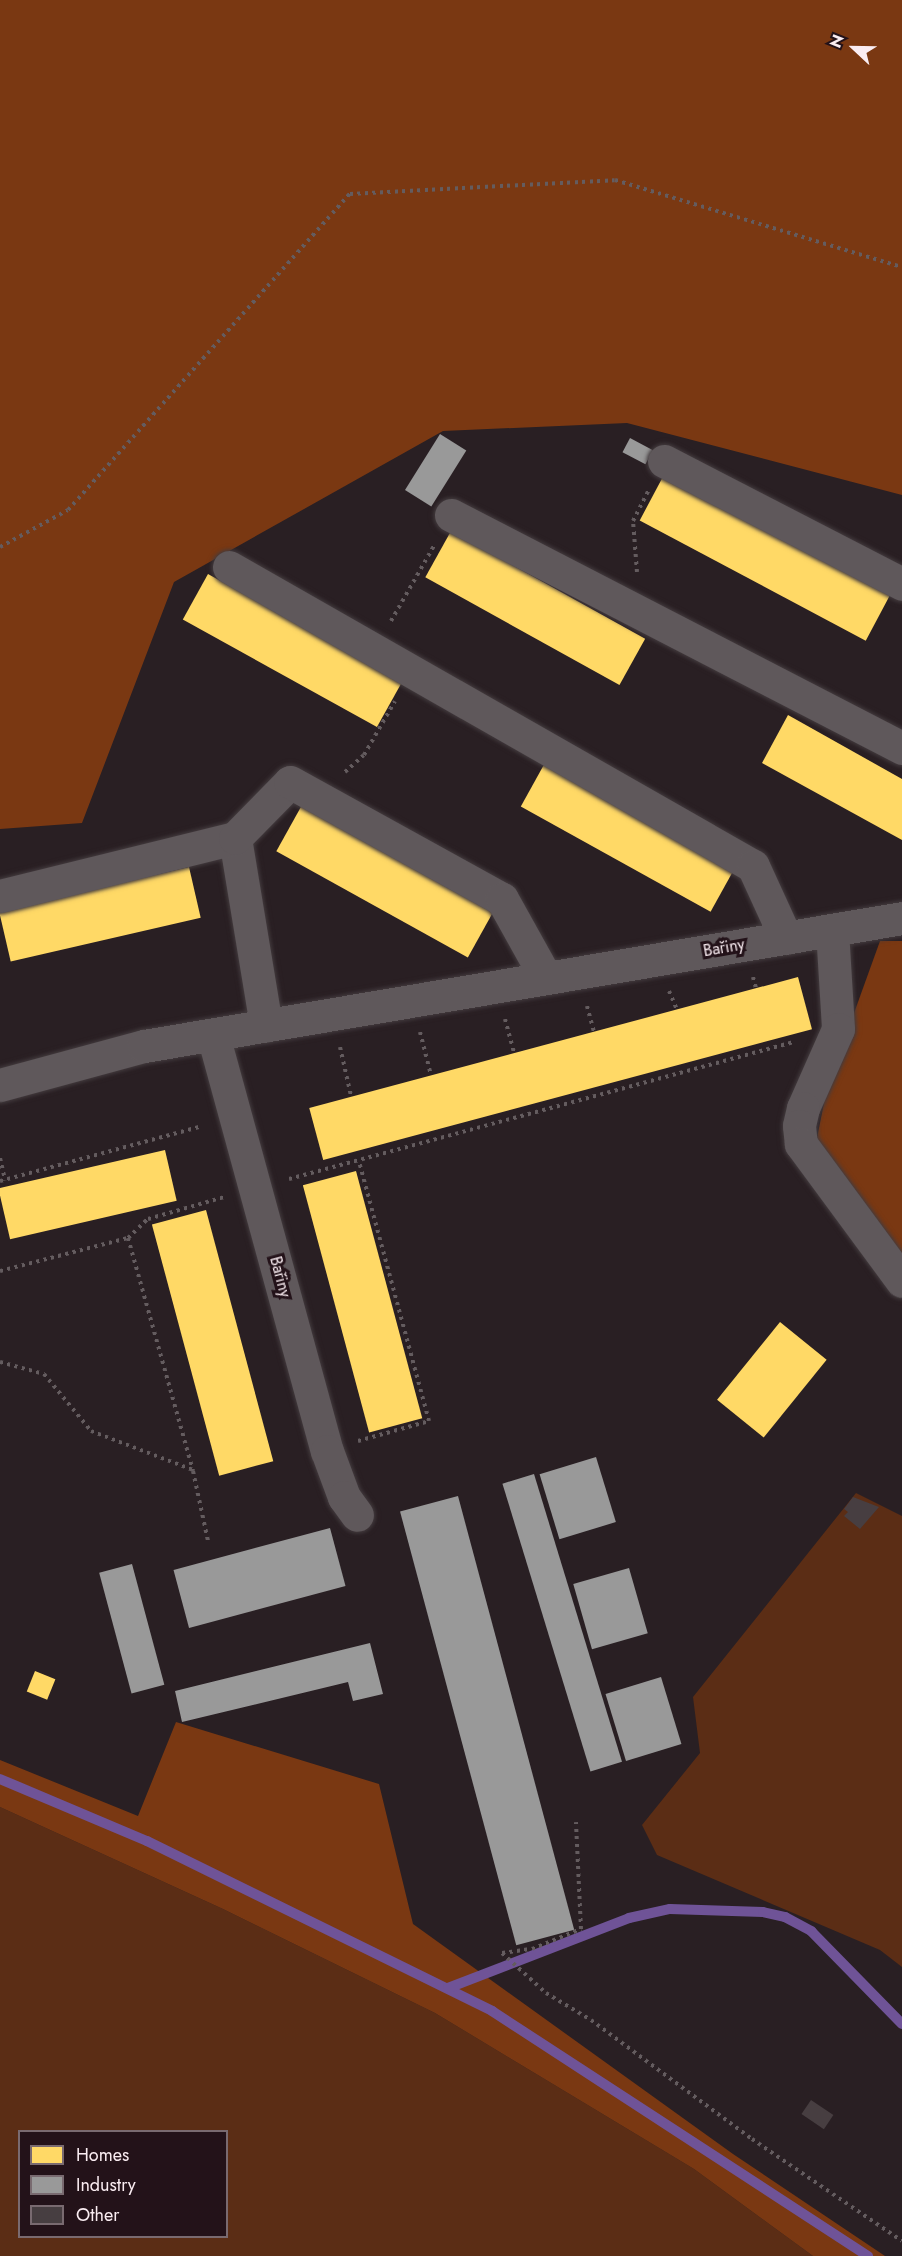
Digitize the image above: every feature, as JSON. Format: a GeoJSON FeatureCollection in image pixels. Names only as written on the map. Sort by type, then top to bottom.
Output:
{"type":"FeatureCollection","features":[{"type":"Feature","properties":{"kind":"street"},"geometry":{"type":"LineString","coordinates":[[664,461],[902,584]]}},
{"type":"Feature","properties":{"kind":"street"},"geometry":{"type":"LineString","coordinates":[[452,515],[902,748]]}},
{"type":"Feature","properties":{"kind":"street"},"geometry":{"type":"LineString","coordinates":[[229,567],[753,866],[786,938]]}},
{"type":"Feature","properties":{"kind":"street"},"geometry":{"type":"LineString","coordinates":[[0,896],[235,838],[290,782],[502,899],[546,978]]}},
{"type":"Feature","properties":{"kind":"street"},"geometry":{"type":"LineString","coordinates":[[235,838],[266,1025]]}},
{"type":"Feature","properties":{"kind":"street","name":"Bařiny"},"geometry":{"type":"LineString","coordinates":[[0,1085],[144,1046],[902,918]]}},
{"type":"Feature","properties":{"kind":"street"},"geometry":{"type":"LineString","coordinates":[[832,930],[838,1029],[802,1108],[801,1144],[902,1281]]}},
{"type":"Feature","properties":{"kind":"street","name":"Bařiny"},"geometry":{"type":"LineString","coordinates":[[213,1035],[327,1451],[344,1497],[357,1515]]}},
{"type":"Feature","properties":{"kind":"path"},"geometry":{"type":"LineString","coordinates":[[0,547],[68,510],[350,194],[615,180],[902,267]]}},
{"type":"Feature","properties":{"kind":"path"},"geometry":{"type":"LineString","coordinates":[[637,576],[633,521],[664,461]]}},
{"type":"Feature","properties":{"kind":"path"},"geometry":{"type":"LineString","coordinates":[[375,650],[452,515]]}},
{"type":"Feature","properties":{"kind":"path"},"geometry":{"type":"LineString","coordinates":[[347,771],[364,755],[412,671]]}},
{"type":"Feature","properties":{"kind":"path"},"geometry":{"type":"LineString","coordinates":[[586,1003],[594,1032]]}},
{"type":"Feature","properties":{"kind":"path"},"geometry":{"type":"LineString","coordinates":[[504,1016],[514,1053]]}},
{"type":"Feature","properties":{"kind":"path"},"geometry":{"type":"LineString","coordinates":[[417,1021],[431,1075]]}},
{"type":"Feature","properties":{"kind":"path"},"geometry":{"type":"LineString","coordinates":[[0,1271],[128,1238],[148,1219],[838,1029]]}},
{"type":"Feature","properties":{"kind":"path"},"geometry":{"type":"LineString","coordinates":[[339,1045],[351,1096]]}},
{"type":"Feature","properties":{"kind":"path"},"geometry":{"type":"LineString","coordinates":[[0,1181],[236,1117]]}},
{"type":"Feature","properties":{"kind":"path"},"geometry":{"type":"LineString","coordinates":[[0,1158],[6,1180]]}},
{"type":"Feature","properties":{"kind":"path"},"geometry":{"type":"LineString","coordinates":[[351,1443],[429,1421],[360,1161]]}},
{"type":"Feature","properties":{"kind":"path"},"geometry":{"type":"LineString","coordinates":[[128,1238],[193,1471],[208,1541]]}},
{"type":"Feature","properties":{"kind":"path"},"geometry":{"type":"LineString","coordinates":[[0,1362],[44,1374],[91,1431],[193,1471]]}},
{"type":"Feature","properties":{"kind":"path"},"geometry":{"type":"LineString","coordinates":[[576,1822],[581,1929],[532,1949],[502,1953],[546,1993],[591,2020],[752,2139],[902,2241]]}},
{"type":"Feature","properties":{"kind":"shaded area"},"geometry":{"type":"Polygon","coordinates":[[[0,0],[902,0],[902,495],[627,423],[443,431],[174,582],[82,823],[0,829],[0,0]]]}},
{"type":"Feature","properties":{"kind":"shaded area"},"geometry":{"type":"Polygon","coordinates":[[[880,941],[902,941],[902,1261],[814,1153],[827,1088],[880,941]]]}},
{"type":"Feature","properties":{"kind":"shaded area"},"geometry":{"type":"Polygon","coordinates":[[[856,1493],[902,1516],[902,1967],[880,1950],[657,1855],[642,1825],[700,1753],[693,1697],[856,1493]]]}},
{"type":"Feature","properties":{"kind":"shaded area"},"geometry":{"type":"Polygon","coordinates":[[[176,1722],[379,1784],[413,1924],[733,2154],[885,2256],[813,2256],[694,2169],[435,2013],[223,1909],[0,1807],[0,1760],[138,1816],[176,1722]]]}},
{"type":"Feature","properties":{"kind":"shaded area"},"geometry":{"type":"Polygon","coordinates":[[[0,1807],[223,1909],[435,2013],[694,2169],[813,2256],[0,2256],[0,1807]]]}},
{"type":"Feature","properties":{"kind":"building: Homes"},"geometry":{"type":"Polygon","coordinates":[[[666,471],[892,591],[866,641],[640,520],[666,471]]]}},
{"type":"Feature","properties":{"kind":"building: Homes"},"geometry":{"type":"Polygon","coordinates":[[[451,531],[645,639],[619,685],[425,577],[451,531]]]}},
{"type":"Feature","properties":{"kind":"building: Homes"},"geometry":{"type":"Polygon","coordinates":[[[208,574],[402,682],[377,727],[183,619],[208,574]]]}},
{"type":"Feature","properties":{"kind":"building: Homes"},"geometry":{"type":"Polygon","coordinates":[[[788,715],[902,779],[902,840],[762,763],[788,715]]]}},
{"type":"Feature","properties":{"kind":"building: Homes"},"geometry":{"type":"Polygon","coordinates":[[[546,761],[736,866],[711,912],[521,806],[546,761]]]}},
{"type":"Feature","properties":{"kind":"building: Homes"},"geometry":{"type":"Polygon","coordinates":[[[302,805],[494,911],[468,958],[276,851],[302,805]]]}},
{"type":"Feature","properties":{"kind":"building: Homes"},"geometry":{"type":"Polygon","coordinates":[[[189,867],[201,918],[11,962],[0,911],[189,867]]]}},
{"type":"Feature","properties":{"kind":"building: Homes"},"geometry":{"type":"Polygon","coordinates":[[[798,977],[812,1029],[323,1160],[309,1108],[798,977]]]}},
{"type":"Feature","properties":{"kind":"building: Homes"},"geometry":{"type":"Polygon","coordinates":[[[165,1150],[177,1201],[10,1239],[0,1188],[165,1150]]]}},
{"type":"Feature","properties":{"kind":"building: Homes"},"geometry":{"type":"Polygon","coordinates":[[[356,1171],[422,1418],[369,1433],[303,1185],[356,1171]]]}},
{"type":"Feature","properties":{"kind":"building: Homes"},"geometry":{"type":"Polygon","coordinates":[[[206,1210],[273,1461],[219,1476],[152,1224],[206,1210]]]}},
{"type":"Feature","properties":{"kind":"building: Homes"},"geometry":{"type":"Polygon","coordinates":[[[780,1322],[827,1360],[764,1437],[717,1400],[780,1322]]]}},
{"type":"Feature","properties":{"kind":"building: Homes"},"geometry":{"type":"Polygon","coordinates":[[[35,1671],[55,1679],[47,1700],[27,1691],[35,1671]]]}},
{"type":"Feature","properties":{"kind":"building: Industry"},"geometry":{"type":"Polygon","coordinates":[[[440,434],[466,450],[431,506],[405,490],[440,434]]]}},
{"type":"Feature","properties":{"kind":"building: Industry"},"geometry":{"type":"Polygon","coordinates":[[[630,438],[653,450],[645,464],[622,452],[630,438]]]}},
{"type":"Feature","properties":{"kind":"building: Industry"},"geometry":{"type":"Polygon","coordinates":[[[596,1457],[616,1522],[559,1539],[540,1474],[596,1457]]]}},
{"type":"Feature","properties":{"kind":"building: Industry"},"geometry":{"type":"Polygon","coordinates":[[[534,1474],[622,1762],[590,1771],[502,1484],[534,1474]]]}},
{"type":"Feature","properties":{"kind":"building: Industry"},"geometry":{"type":"Polygon","coordinates":[[[458,1496],[574,1930],[516,1945],[400,1512],[458,1496]]]}},
{"type":"Feature","properties":{"kind":"building: Industry"},"geometry":{"type":"Polygon","coordinates":[[[330,1528],[346,1586],[189,1628],[174,1570],[330,1528]]]}},
{"type":"Feature","properties":{"kind":"building: Industry"},"geometry":{"type":"Polygon","coordinates":[[[132,1564],[164,1685],[132,1694],[99,1573],[132,1564]]]}},
{"type":"Feature","properties":{"kind":"building: Industry"},"geometry":{"type":"Polygon","coordinates":[[[629,1568],[648,1633],[592,1649],[573,1584],[629,1568]]]}},
{"type":"Feature","properties":{"kind":"building: Industry"},"geometry":{"type":"Polygon","coordinates":[[[370,1643],[383,1694],[353,1701],[348,1682],[182,1722],[175,1691],[370,1643]]]}},
{"type":"Feature","properties":{"kind":"building: Industry"},"geometry":{"type":"Polygon","coordinates":[[[661,1677],[681,1744],[626,1761],[606,1694],[661,1677]]]}},
{"type":"Feature","properties":{"kind":"building: Other"},"geometry":{"type":"Polygon","coordinates":[[[853,1497],[879,1507],[860,1529],[844,1516],[848,1512],[844,1509],[853,1497]]]}},
{"type":"Feature","properties":{"kind":"building: Other"},"geometry":{"type":"Polygon","coordinates":[[[811,2100],[833,2115],[824,2129],[801,2114],[811,2100]]]}},
{"type":"Feature","properties":{"kind":"waterway"},"geometry":{"type":"LineString","coordinates":[[0,1779],[147,1841],[492,2011],[868,2256]]}},
{"type":"Feature","properties":{"kind":"waterway"},"geometry":{"type":"LineString","coordinates":[[448,1988],[629,1918],[670,1909],[763,1912],[785,1917],[811,1931],[902,2024]]}}]}
